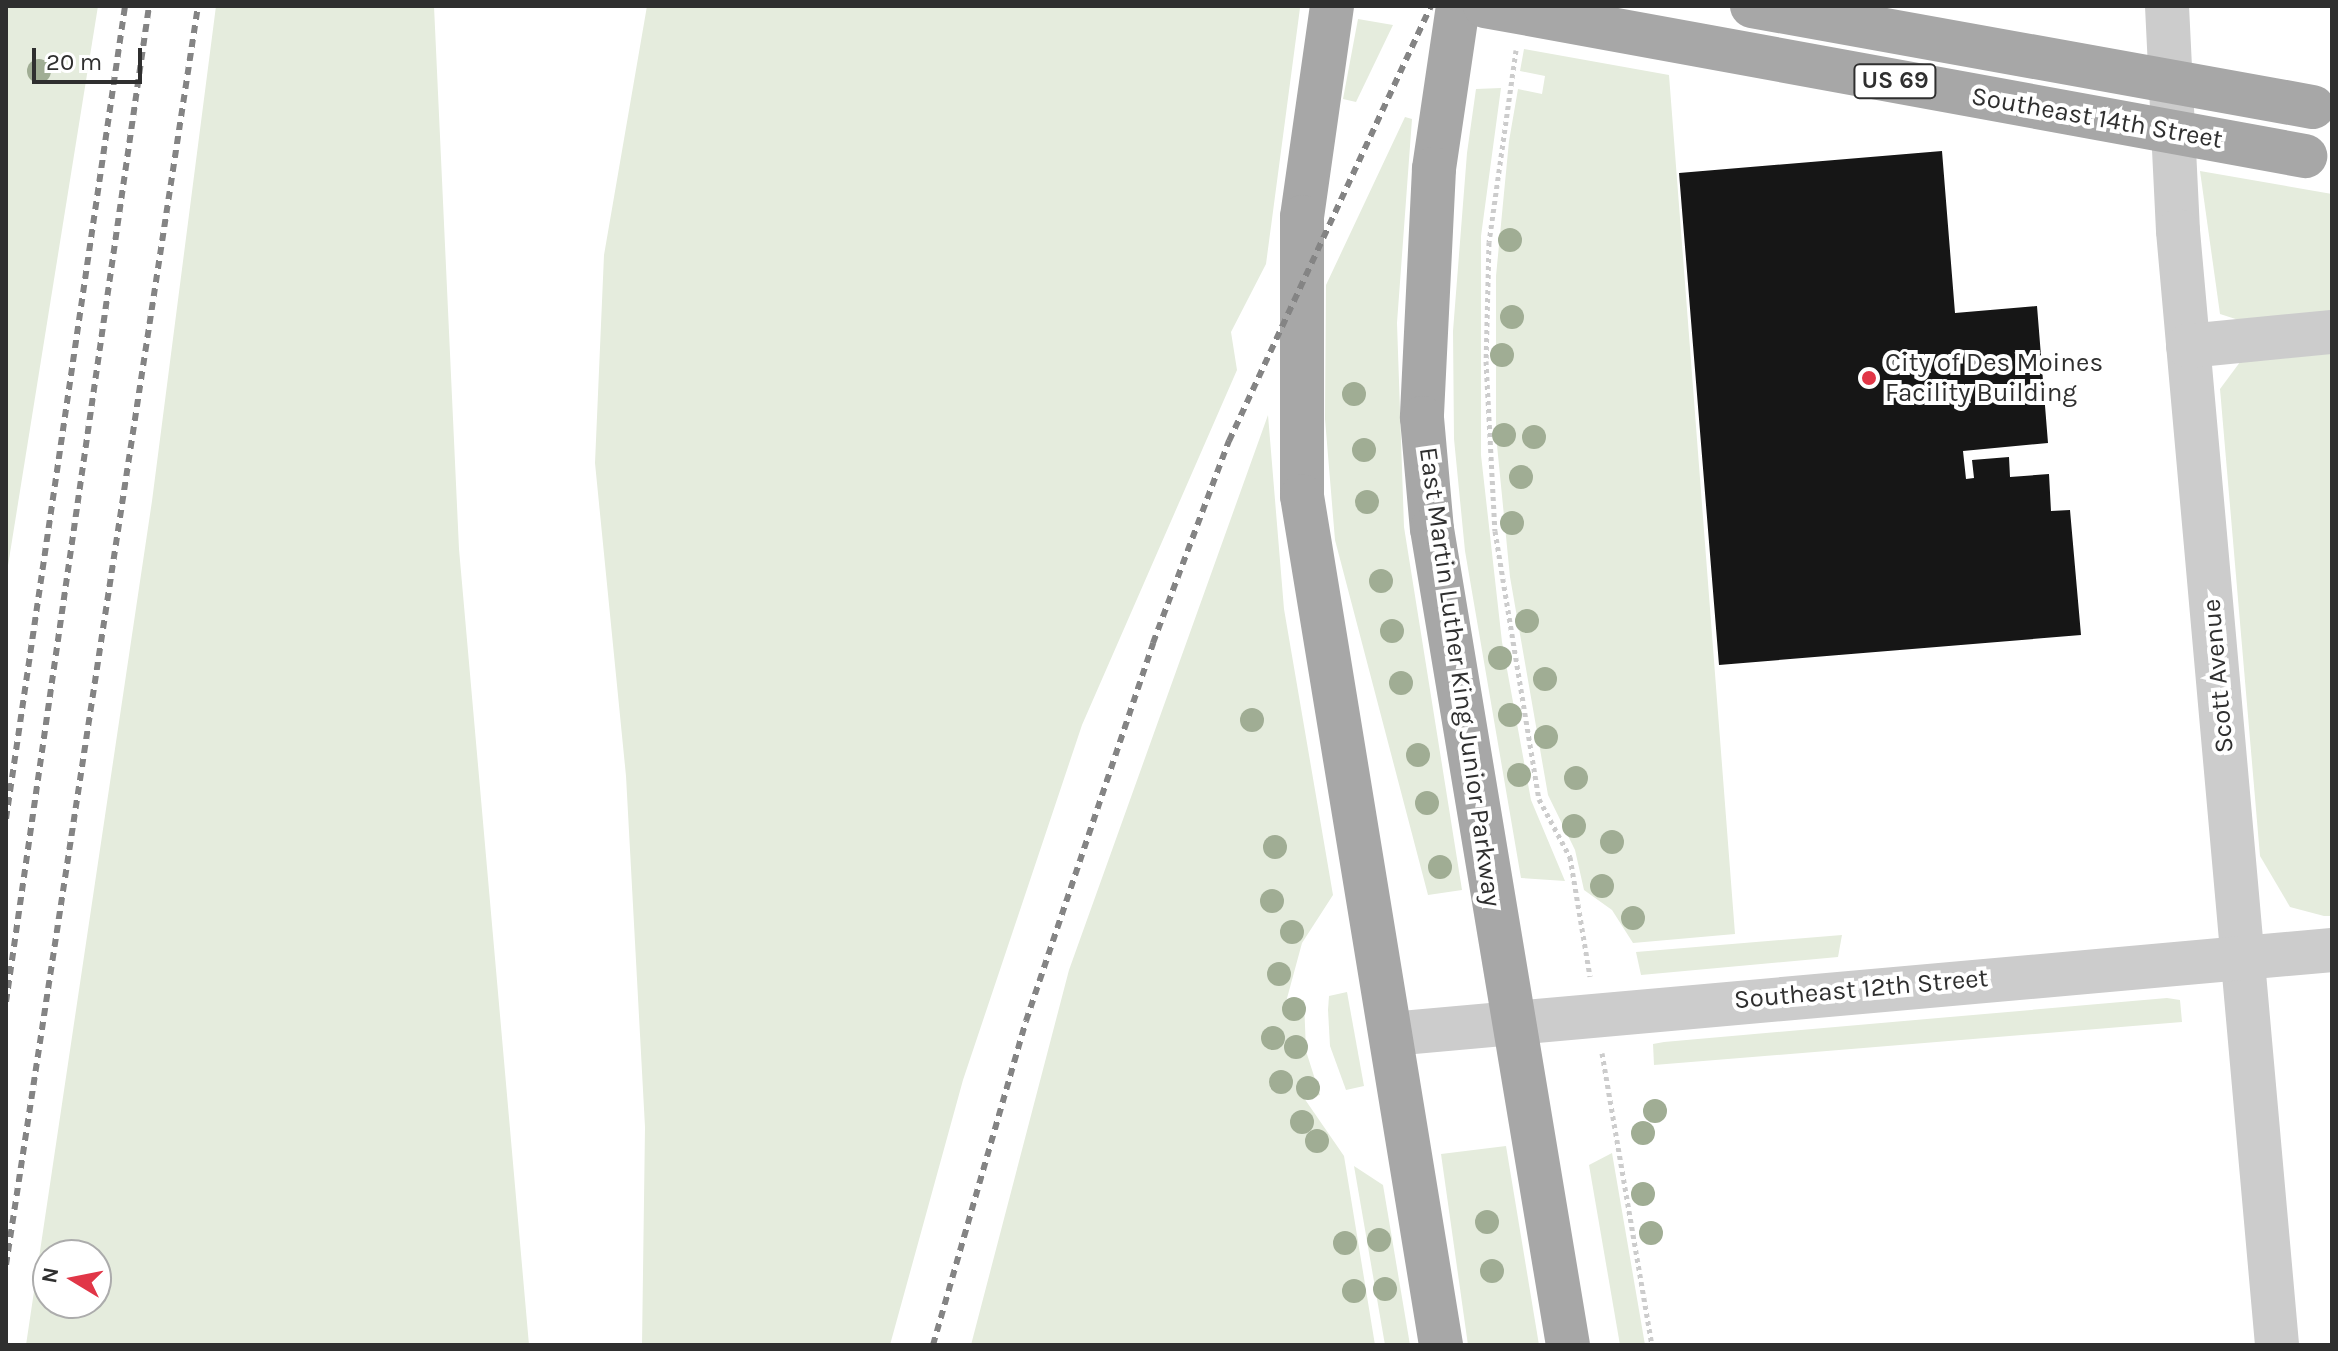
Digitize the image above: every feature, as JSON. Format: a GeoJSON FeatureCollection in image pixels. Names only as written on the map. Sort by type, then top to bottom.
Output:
{"type":"FeatureCollection","features":[{"type":"Feature","properties":{"kind":"main road"},"geometry":{"type":"LineString","coordinates":[[1332,6],[1301,232],[1302,496],[1441,1345]]}},
{"type":"Feature","properties":{"kind":"main road","name":"East Martin Luther King Junior Parkway"},"geometry":{"type":"LineString","coordinates":[[1458,6],[1434,169],[1422,418],[1432,529],[1568,1345]]}},
{"type":"Feature","properties":{"kind":"main road","name":"Southeast 14th Street"},"geometry":{"type":"LineString","coordinates":[[1485,6],[2319,158]]}},
{"type":"Feature","properties":{"kind":"main road","name":"Southeast 14th Street"},"geometry":{"type":"LineString","coordinates":[[1752,6],[2323,108]]}},
{"type":"Feature","properties":{"kind":"street","name":"Scott Avenue"},"geometry":{"type":"LineString","coordinates":[[2167,6],[2178,231],[2277,1345]]}},
{"type":"Feature","properties":{"kind":"street"},"geometry":{"type":"LineString","coordinates":[[2188,346],[2332,332]]}},
{"type":"Feature","properties":{"kind":"street","name":"Southeast 12th Street"},"geometry":{"type":"LineString","coordinates":[[1391,1034],[1512,1020],[2332,950]]}},
{"type":"Feature","properties":{"kind":"path"},"geometry":{"type":"LineString","coordinates":[[1519,32],[1489,242],[1489,445],[1539,799],[1570,857],[1589,973]]}},
{"type":"Feature","properties":{"kind":"path"},"geometry":{"type":"LineString","coordinates":[[1606,1074],[1652,1345]]}},
{"type":"Feature","properties":{"kind":"green space"},"geometry":{"type":"Polygon","coordinates":[[[6,6],[98,6],[6,578],[6,6]]]}},
{"type":"Feature","properties":{"kind":"green space"},"geometry":{"type":"Polygon","coordinates":[[[216,6],[434,6],[459,549],[529,1345],[26,1345],[32,1305],[32,1319],[112,1319],[112,1239],[42,1239],[152,501],[216,6]]]}},
{"type":"Feature","properties":{"kind":"green space"},"geometry":{"type":"Polygon","coordinates":[[[647,6],[1300,8],[1266,264],[1231,332],[1237,370],[1082,725],[963,1080],[890,1345],[642,1345],[645,1127],[626,776],[595,463],[604,255],[647,6]]]}},
{"type":"Feature","properties":{"kind":"green space"},"geometry":{"type":"Polygon","coordinates":[[[1358,19],[1393,25],[1356,102],[1343,99],[1358,19]]]}},
{"type":"Feature","properties":{"kind":"green space"},"geometry":{"type":"Polygon","coordinates":[[[1524,49],[1669,75],[1735,934],[1633,943],[1612,910],[1584,890],[1575,850],[1548,795],[1510,577],[1496,435],[1496,276],[1509,141],[1518,89],[1542,94],[1545,76],[1520,71],[1524,49]]]}},
{"type":"Feature","properties":{"kind":"green space"},"geometry":{"type":"Polygon","coordinates":[[[1501,88],[1481,236],[1481,455],[1502,642],[1531,800],[1565,881],[1521,878],[1465,551],[1454,439],[1453,331],[1467,153],[1476,89],[1501,88]]]}},
{"type":"Feature","properties":{"kind":"green space"},"geometry":{"type":"Polygon","coordinates":[[[1405,117],[1412,119],[1397,323],[1404,527],[1462,890],[1428,895],[1335,540],[1325,419],[1326,285],[1405,117]]]}},
{"type":"Feature","properties":{"kind":"green space"},"geometry":{"type":"Polygon","coordinates":[[[2200,171],[2332,194],[2332,315],[2248,323],[2220,314],[2200,171]]]}},
{"type":"Feature","properties":{"kind":"green space"},"geometry":{"type":"Polygon","coordinates":[[[2332,348],[2332,916],[2324,916],[2290,907],[2260,856],[2220,389],[2243,358],[2332,348]]]}},
{"type":"Feature","properties":{"kind":"green space"},"geometry":{"type":"Polygon","coordinates":[[[1268,415],[1284,609],[1333,895],[1302,943],[1286,1002],[1304,1000],[1306,1051],[1320,1095],[1304,1098],[1344,1156],[1375,1345],[971,1345],[1069,970],[1268,415]]]}},
{"type":"Feature","properties":{"kind":"green space"},"geometry":{"type":"Polygon","coordinates":[[[1842,935],[1838,957],[1641,975],[1636,952],[1842,935]]]}},
{"type":"Feature","properties":{"kind":"green space"},"geometry":{"type":"Polygon","coordinates":[[[1347,992],[1364,1086],[1346,1090],[1330,1046],[1328,1010],[1329,996],[1347,992]]]}},
{"type":"Feature","properties":{"kind":"green space"},"geometry":{"type":"Polygon","coordinates":[[[2167,998],[2180,1000],[2182,1022],[1654,1065],[1653,1044],[1664,1042],[2167,998]]]}},
{"type":"Feature","properties":{"kind":"green space"},"geometry":{"type":"Polygon","coordinates":[[[1506,1146],[1539,1345],[1468,1345],[1441,1154],[1506,1146]]]}},
{"type":"Feature","properties":{"kind":"green space"},"geometry":{"type":"Polygon","coordinates":[[[1612,1153],[1645,1345],[1620,1345],[1589,1165],[1612,1153]]]}},
{"type":"Feature","properties":{"kind":"green space"},"geometry":{"type":"Polygon","coordinates":[[[1354,1166],[1383,1185],[1410,1345],[1385,1345],[1354,1166]]]}},
{"type":"Feature","properties":{"kind":"building","name":"City of Des Moines Facility Building"},"geometry":{"type":"Polygon","coordinates":[[[1942,151],[1955,313],[2037,306],[2048,443],[1963,451],[1966,479],[1974,478],[1972,460],[2009,457],[2010,477],[2049,474],[2051,511],[2070,510],[2081,635],[1719,665],[1679,173],[1942,151]]]}},
{"type":"Feature","properties":{"kind":"railway"},"geometry":{"type":"LineString","coordinates":[[6,819],[125,6]]}},
{"type":"Feature","properties":{"kind":"railway"},"geometry":{"type":"LineString","coordinates":[[6,1002],[149,6]]}},
{"type":"Feature","properties":{"kind":"railway"},"geometry":{"type":"LineString","coordinates":[[6,1265],[198,6]]}},
{"type":"Feature","properties":{"kind":"railway"},"geometry":{"type":"LineString","coordinates":[[933,1345],[1026,1021],[1153,643],[1229,441],[1431,6]]}},
{"type":"Feature","properties":{"kind":"place","name":"City of Des Moines Facility Building"},"geometry":{"type":"Point","coordinates":[1869,378]}}]}
